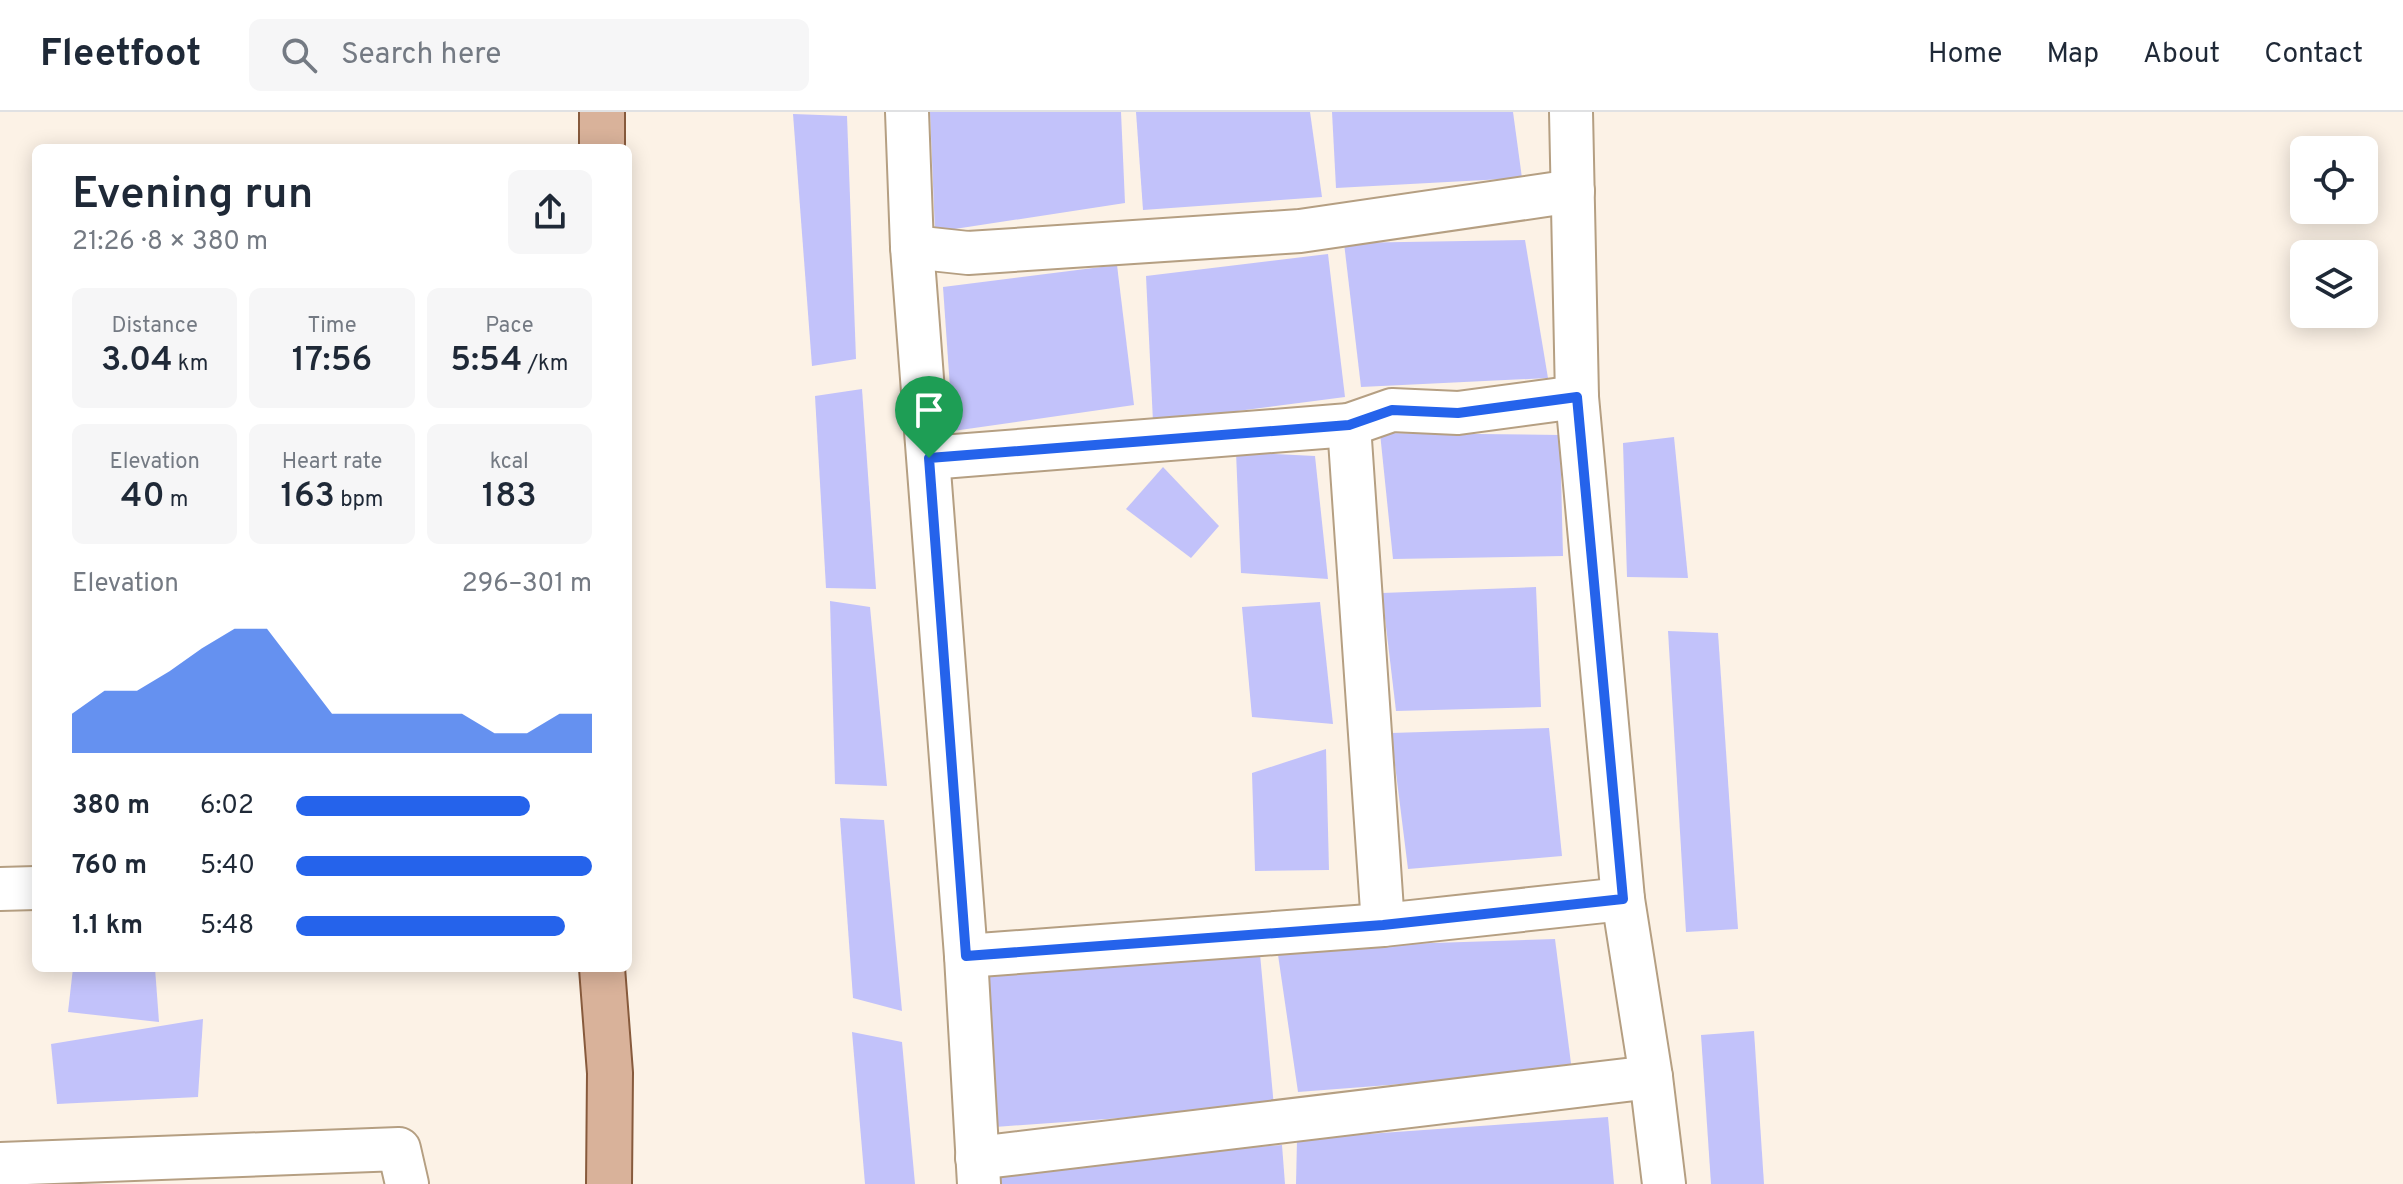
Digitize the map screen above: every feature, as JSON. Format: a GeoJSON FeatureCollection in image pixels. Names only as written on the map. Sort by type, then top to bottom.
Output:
{"type":"FeatureCollection","features":[{"type":"Feature","properties":{"kind":"main road"},"geometry":{"type":"LineString","coordinates":[[602,112],[602,144]]}},
{"type":"Feature","properties":{"kind":"main road"},"geometry":{"type":"LineString","coordinates":[[602,972],[610,1073],[609,1184]]}},
{"type":"Feature","properties":{"kind":"street"},"geometry":{"type":"LineString","coordinates":[[907,112],[912,247],[966,956],[978,1171],[1651,1077]]}},
{"type":"Feature","properties":{"kind":"street"},"geometry":{"type":"LineString","coordinates":[[1571,112],[1577,397],[1623,899],[1664,1184]]}},
{"type":"Feature","properties":{"kind":"street"},"geometry":{"type":"LineString","coordinates":[[912,247],[968,253],[1300,231],[1573,191]]}},
{"type":"Feature","properties":{"kind":"street"},"geometry":{"type":"LineString","coordinates":[[929,458],[1349,425],[1392,410],[1458,413],[1577,397]]}},
{"type":"Feature","properties":{"kind":"street"},"geometry":{"type":"LineString","coordinates":[[1349,425],[1383,925]]}},
{"type":"Feature","properties":{"kind":"street"},"geometry":{"type":"LineString","coordinates":[[0,889],[32,888]]}},
{"type":"Feature","properties":{"kind":"street"},"geometry":{"type":"LineString","coordinates":[[966,956],[1383,925],[1623,899]]}},
{"type":"Feature","properties":{"kind":"street"},"geometry":{"type":"LineString","coordinates":[[0,1164],[399,1149],[407,1184]]}},
{"type":"Feature","properties":{"kind":"building"},"geometry":{"type":"Polygon","coordinates":[[[930,112],[1121,112],[1125,203],[935,232],[930,112]]]}},
{"type":"Feature","properties":{"kind":"building"},"geometry":{"type":"Polygon","coordinates":[[[1136,112],[1310,112],[1322,197],[1143,210],[1136,112]]]}},
{"type":"Feature","properties":{"kind":"building"},"geometry":{"type":"Polygon","coordinates":[[[1332,112],[1513,112],[1522,178],[1336,188],[1332,112]]]}},
{"type":"Feature","properties":{"kind":"building"},"geometry":{"type":"Polygon","coordinates":[[[793,114],[847,116],[856,359],[812,366],[793,114]]]}},
{"type":"Feature","properties":{"kind":"building"},"geometry":{"type":"Polygon","coordinates":[[[1525,240],[1548,378],[1361,387],[1344,243],[1525,240]]]}},
{"type":"Feature","properties":{"kind":"building"},"geometry":{"type":"Polygon","coordinates":[[[1328,254],[1345,397],[1153,422],[1146,276],[1328,254]]]}},
{"type":"Feature","properties":{"kind":"building"},"geometry":{"type":"Polygon","coordinates":[[[1117,265],[1134,405],[953,431],[943,287],[1117,265]]]}},
{"type":"Feature","properties":{"kind":"building"},"geometry":{"type":"Polygon","coordinates":[[[862,389],[876,589],[826,588],[815,396],[862,389]]]}},
{"type":"Feature","properties":{"kind":"building"},"geometry":{"type":"Polygon","coordinates":[[[1380,433],[1560,435],[1563,556],[1393,559],[1380,433]]]}},
{"type":"Feature","properties":{"kind":"building"},"geometry":{"type":"Polygon","coordinates":[[[1674,437],[1688,578],[1627,577],[1623,443],[1674,437]]]}},
{"type":"Feature","properties":{"kind":"building"},"geometry":{"type":"Polygon","coordinates":[[[1236,452],[1315,456],[1328,579],[1241,573],[1236,452]]]}},
{"type":"Feature","properties":{"kind":"building"},"geometry":{"type":"Polygon","coordinates":[[[1163,467],[1219,526],[1191,558],[1126,509],[1163,467]]]}},
{"type":"Feature","properties":{"kind":"building"},"geometry":{"type":"Polygon","coordinates":[[[1536,587],[1541,707],[1396,711],[1382,593],[1536,587]]]}},
{"type":"Feature","properties":{"kind":"building"},"geometry":{"type":"Polygon","coordinates":[[[830,601],[870,607],[887,786],[835,784],[830,601]]]}},
{"type":"Feature","properties":{"kind":"building"},"geometry":{"type":"Polygon","coordinates":[[[1320,602],[1333,724],[1252,717],[1242,607],[1320,602]]]}},
{"type":"Feature","properties":{"kind":"building"},"geometry":{"type":"Polygon","coordinates":[[[1668,631],[1718,633],[1738,929],[1686,932],[1668,631]]]}},
{"type":"Feature","properties":{"kind":"building"},"geometry":{"type":"Polygon","coordinates":[[[1549,728],[1562,856],[1408,869],[1391,733],[1549,728]]]}},
{"type":"Feature","properties":{"kind":"building"},"geometry":{"type":"Polygon","coordinates":[[[1326,749],[1329,870],[1255,871],[1252,773],[1326,749]]]}},
{"type":"Feature","properties":{"kind":"building"},"geometry":{"type":"Polygon","coordinates":[[[840,818],[884,820],[902,1011],[853,998],[840,818]]]}},
{"type":"Feature","properties":{"kind":"building"},"geometry":{"type":"Polygon","coordinates":[[[1555,939],[1572,1071],[1298,1092],[1277,948],[1555,939]]]}},
{"type":"Feature","properties":{"kind":"building"},"geometry":{"type":"Polygon","coordinates":[[[1260,954],[1274,1107],[995,1127],[983,970],[1260,954]]]}},
{"type":"Feature","properties":{"kind":"building"},"geometry":{"type":"Polygon","coordinates":[[[73,972],[155,972],[159,1022],[68,1012],[73,972]]]}},
{"type":"Feature","properties":{"kind":"building"},"geometry":{"type":"Polygon","coordinates":[[[203,1019],[198,1097],[57,1104],[51,1044],[203,1019]]]}},
{"type":"Feature","properties":{"kind":"building"},"geometry":{"type":"Polygon","coordinates":[[[1754,1031],[1764,1184],[1711,1184],[1701,1035],[1754,1031]]]}},
{"type":"Feature","properties":{"kind":"building"},"geometry":{"type":"Polygon","coordinates":[[[852,1032],[902,1042],[915,1184],[865,1184],[852,1032]]]}},
{"type":"Feature","properties":{"kind":"building"},"geometry":{"type":"Polygon","coordinates":[[[1608,1117],[1614,1184],[1296,1184],[1297,1139],[1608,1117]]]}},
{"type":"Feature","properties":{"kind":"building"},"geometry":{"type":"Polygon","coordinates":[[[1282,1145],[1285,1184],[984,1184],[983,1166],[1282,1145]]]}},
{"type":"Feature","properties":{"kind":"route"},"geometry":{"type":"LineString","coordinates":[[1577,397],[1623,899],[1383,925],[966,956],[929,458],[1349,425],[1392,410],[1458,413],[1577,397]]}}]}
